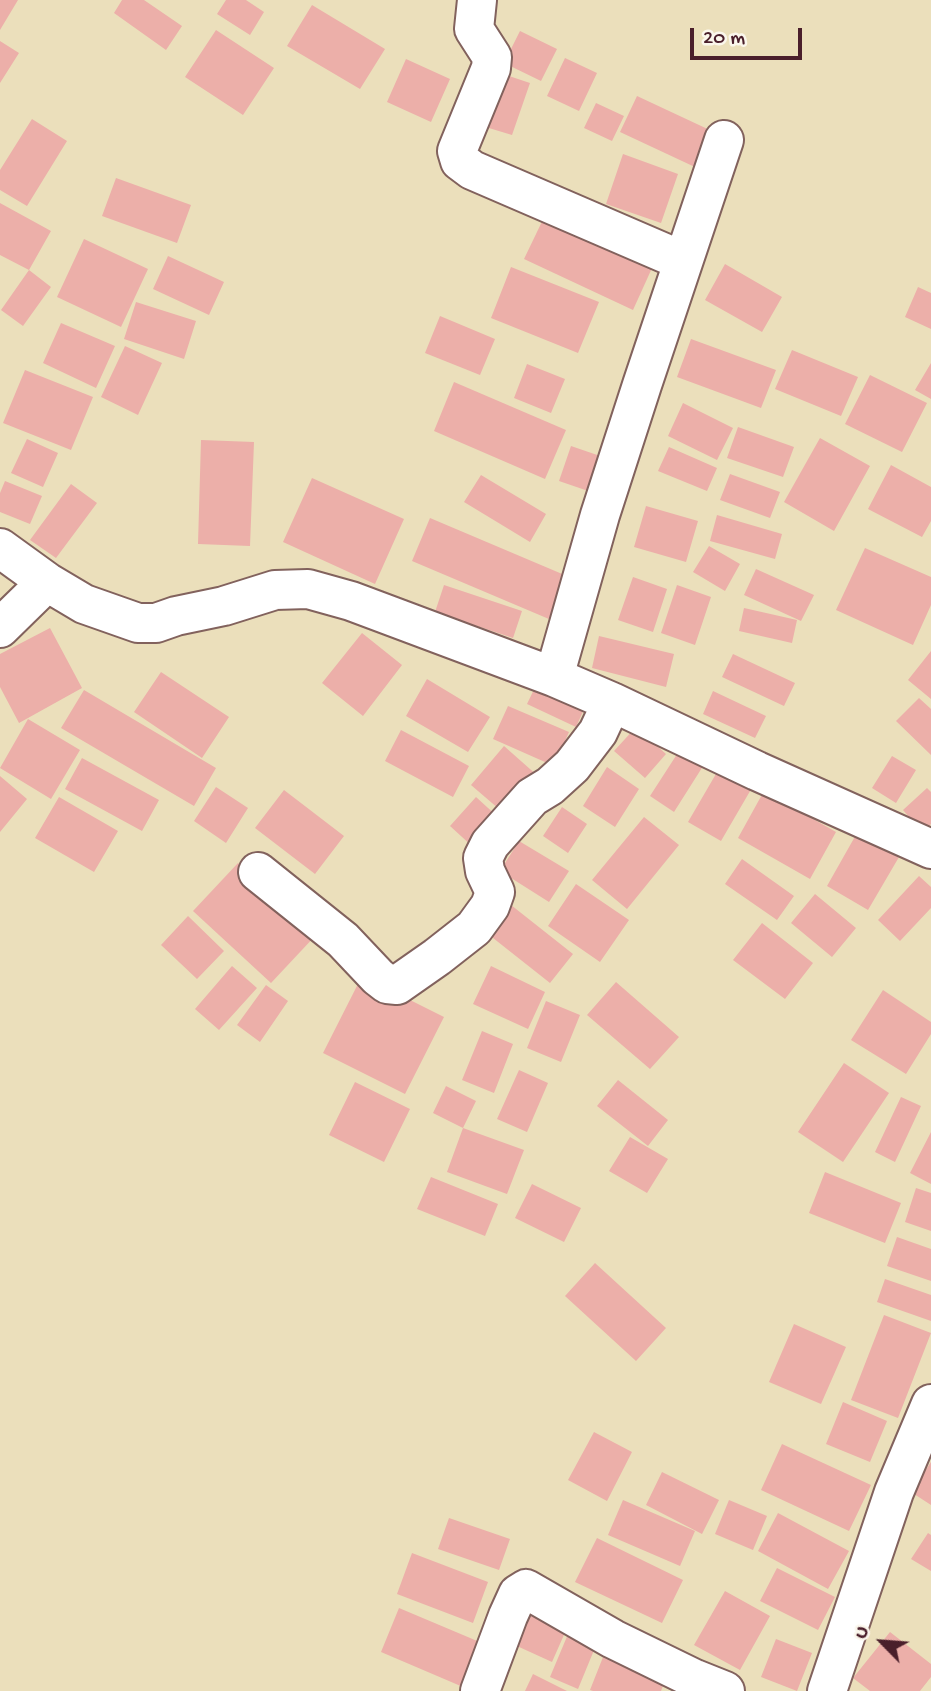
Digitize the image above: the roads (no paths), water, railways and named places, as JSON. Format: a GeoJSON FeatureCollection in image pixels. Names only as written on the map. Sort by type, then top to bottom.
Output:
{"type":"FeatureCollection","features":[{"type":"Feature","properties":{"kind":"street"},"geometry":{"type":"LineString","coordinates":[[477,0],[474,29],[492,57],[491,68],[457,151],[460,162],[472,170],[683,261]]}},
{"type":"Feature","properties":{"kind":"street"},"geometry":{"type":"LineString","coordinates":[[554,677],[600,515],[724,140]]}},
{"type":"Feature","properties":{"kind":"street"},"geometry":{"type":"LineString","coordinates":[[0,548],[47,582],[84,604],[138,623],[156,623],[275,590],[308,589],[351,601],[554,677],[931,849]]}},
{"type":"Feature","properties":{"kind":"street"},"geometry":{"type":"LineString","coordinates":[[0,628],[47,582]]}},
{"type":"Feature","properties":{"kind":"street"},"geometry":{"type":"LineString","coordinates":[[258,872],[343,940],[378,977],[387,984],[397,985],[474,929],[490,906],[495,892],[485,871],[483,858],[490,844],[532,797],[550,786],[572,766],[598,733],[612,702]]}},
{"type":"Feature","properties":{"kind":"street"},"geometry":{"type":"LineString","coordinates":[[827,1691],[894,1492],[931,1404]]}},
{"type":"Feature","properties":{"kind":"street"},"geometry":{"type":"LineString","coordinates":[[480,1691],[508,1616],[518,1594],[526,1589],[613,1639],[725,1691]]}}]}
